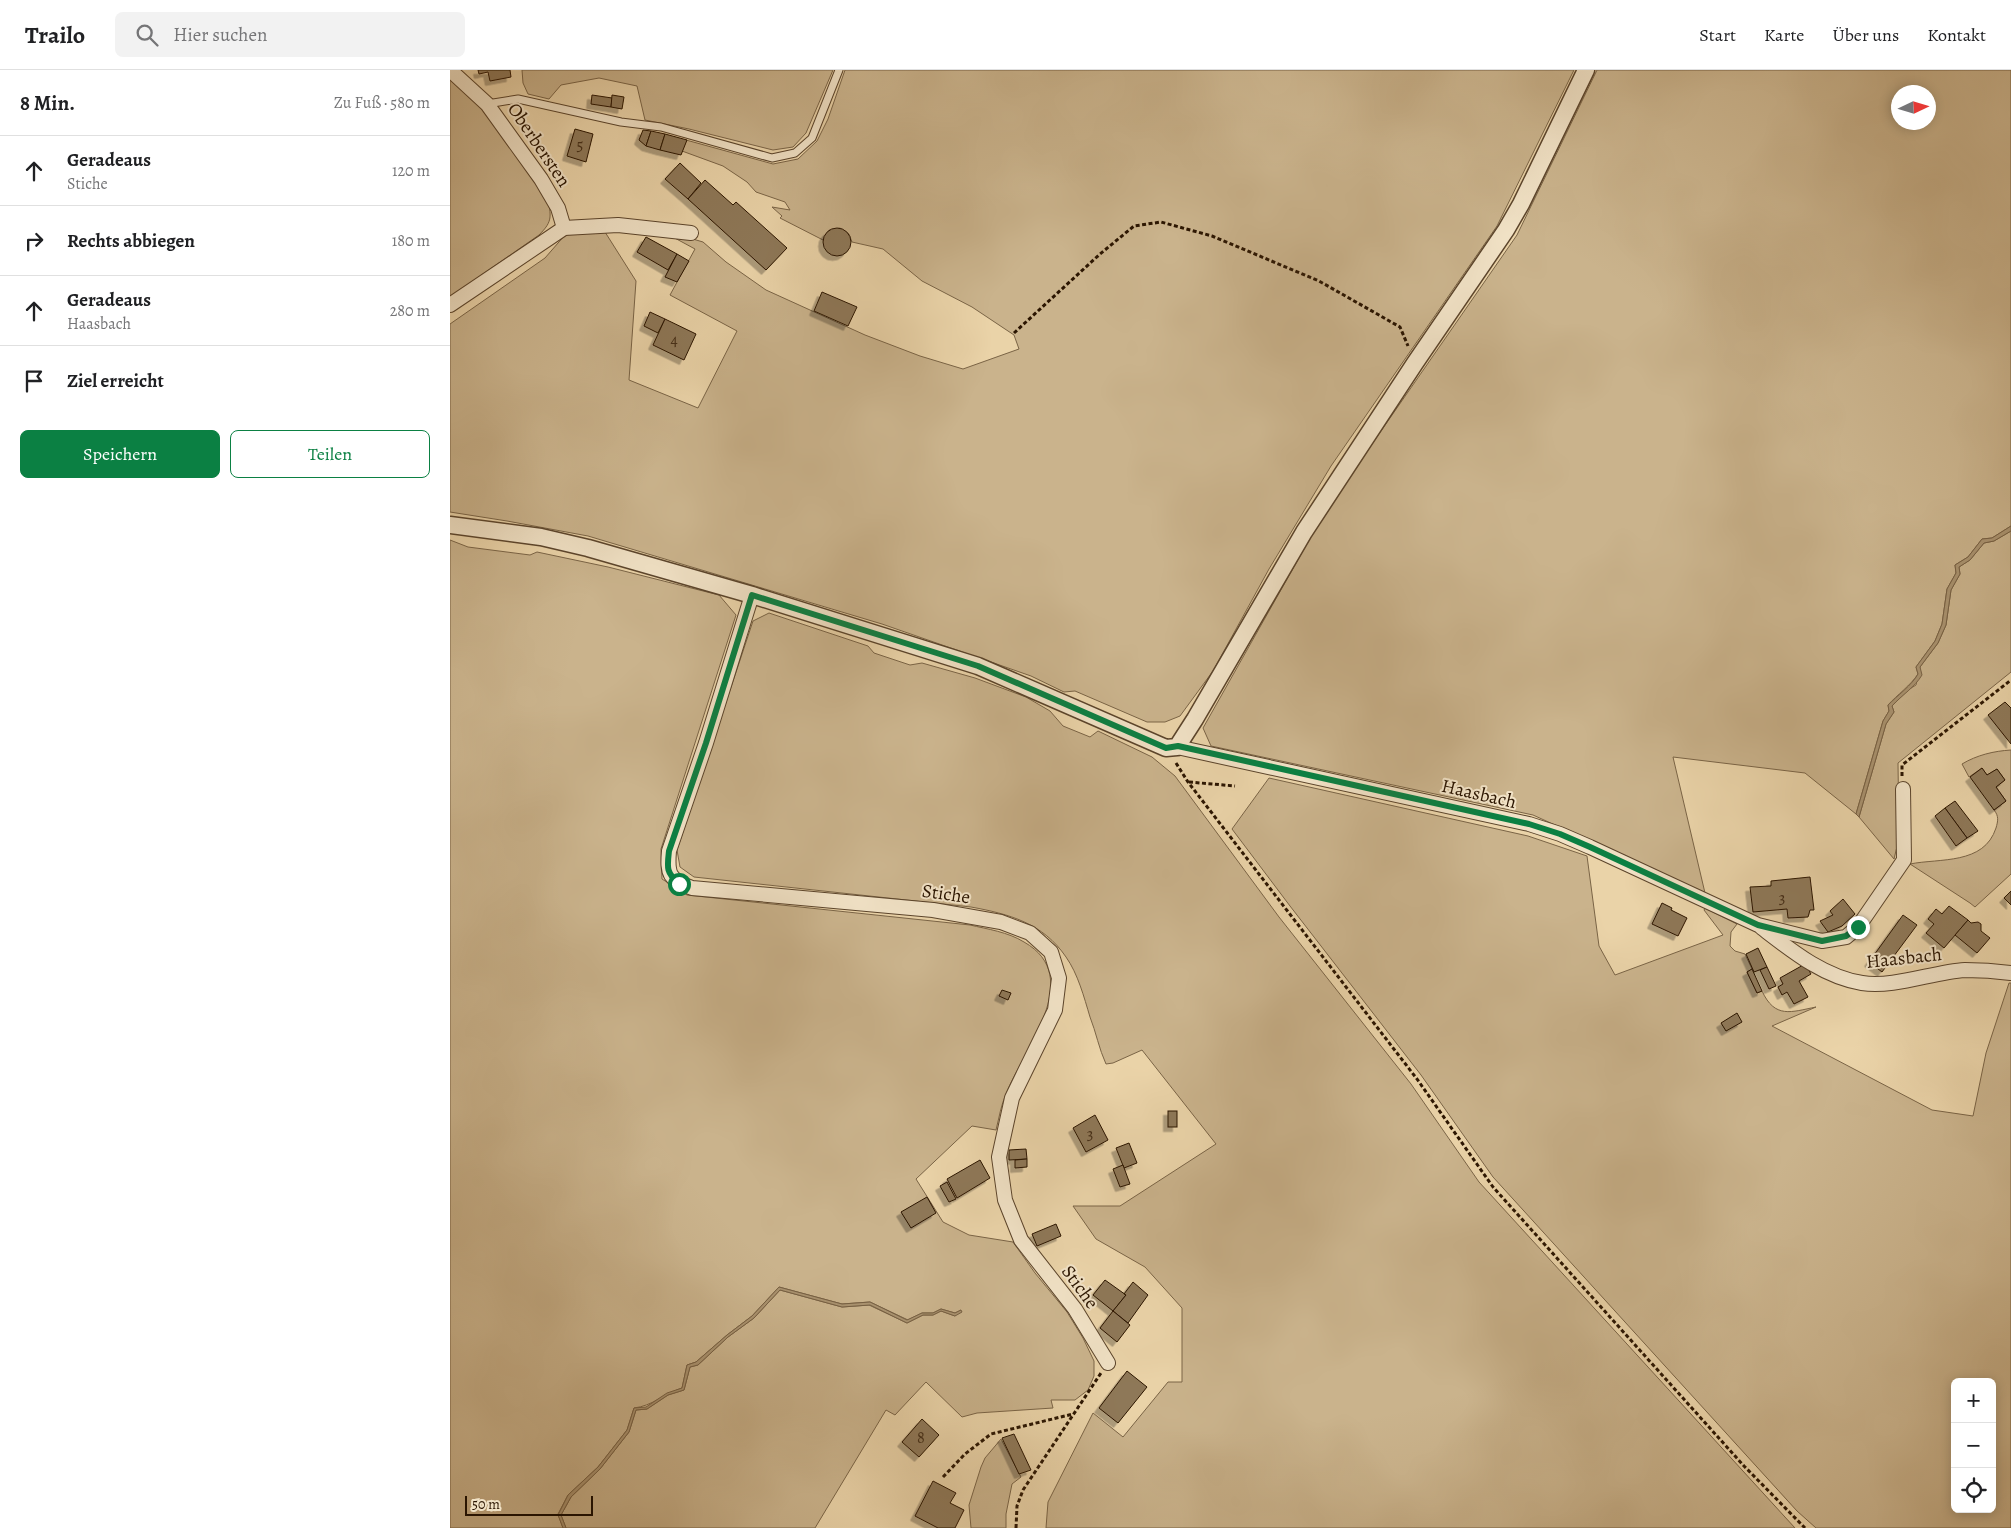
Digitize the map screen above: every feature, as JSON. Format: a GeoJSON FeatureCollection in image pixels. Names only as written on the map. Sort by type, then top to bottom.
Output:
{"type":"FeatureCollection","features":[{"type":"Feature","properties":{"kind":"street","name":"Oberbersten"},"geometry":{"type":"LineString","coordinates":[[450,70],[488,104],[545,186],[558,208],[564,228]]}},
{"type":"Feature","properties":{"kind":"street"},"geometry":{"type":"LineString","coordinates":[[450,525],[541,538],[588,548],[752,595],[978,666],[1172,747],[1195,720],[1304,532],[1414,363],[1506,230],[1521,204],[1586,70]]}},
{"type":"Feature","properties":{"kind":"street"},"geometry":{"type":"LineString","coordinates":[[450,305],[564,228],[618,225],[691,233]]}},
{"type":"Feature","properties":{"kind":"street","name":"Stiche"},"geometry":{"type":"LineString","coordinates":[[752,595],[706,743],[669,851],[669,875],[679,884],[692,888],[933,910],[1001,922],[1030,933],[1051,952],[1059,978],[1055,1010],[1012,1098],[999,1157],[1005,1200],[1021,1240],[1075,1309],[1108,1363]]}},
{"type":"Feature","properties":{"kind":"street","name":"Haasbach"},"geometry":{"type":"LineString","coordinates":[[1172,747],[1529,824],[1560,834],[1758,925],[1818,967],[1845,978],[1864,983],[1889,982],[1966,970],[2011,973]]}},
{"type":"Feature","properties":{"kind":"street","name":"Haasbach"},"geometry":{"type":"LineString","coordinates":[[1758,925],[1822,941],[1846,936],[1858,927],[1904,860],[1903,789]]}},
{"type":"Feature","properties":{"kind":"lane"},"geometry":{"type":"LineString","coordinates":[[488,104],[518,99],[621,122],[662,127],[772,158],[795,153],[812,138],[839,70]]}},
{"type":"Feature","properties":{"kind":"path"},"geometry":{"type":"LineString","coordinates":[[1014,333],[1100,254],[1134,226],[1161,222],[1212,236],[1327,286],[1400,327],[1414,363]]}},
{"type":"Feature","properties":{"kind":"path"},"geometry":{"type":"LineString","coordinates":[[1903,789],[1902,765],[2011,680]]}},
{"type":"Feature","properties":{"kind":"path"},"geometry":{"type":"LineString","coordinates":[[1172,747],[1188,782],[1417,1079],[1493,1187],[1744,1466],[1805,1528]]}},
{"type":"Feature","properties":{"kind":"path"},"geometry":{"type":"LineString","coordinates":[[1188,782],[1235,786]]}},
{"type":"Feature","properties":{"kind":"path"},"geometry":{"type":"LineString","coordinates":[[1016,1528],[1017,1506],[1023,1490],[1108,1363]]}},
{"type":"Feature","properties":{"kind":"path"},"geometry":{"type":"LineString","coordinates":[[943,1477],[965,1454],[991,1434],[1074,1414]]}},
{"type":"Feature","properties":{"kind":"shaded area"},"geometry":{"type":"Polygon","coordinates":[[[522,70],[833,70],[806,133],[793,147],[773,150],[645,120],[637,86],[599,78],[561,85],[549,99],[528,94],[523,83],[522,70]]]}},
{"type":"Feature","properties":{"kind":"shaded area"},"geometry":{"type":"Polygon","coordinates":[[[845,70],[1574,70],[1497,226],[1331,466],[1269,569],[1213,671],[1180,716],[1165,722],[1147,722],[1075,691],[1064,692],[1031,676],[882,624],[588,536],[450,512],[450,324],[545,258],[565,235],[605,232],[636,281],[629,380],[698,408],[737,331],[670,295],[695,249],[671,236],[686,237],[703,242],[726,262],[766,290],[865,335],[920,356],[963,369],[1019,349],[1014,335],[972,307],[922,281],[883,249],[852,242],[849,234],[840,228],[829,230],[823,240],[780,218],[782,216],[772,207],[790,210],[785,202],[756,192],[747,182],[723,166],[682,151],[686,140],[773,164],[798,159],[817,141],[828,119],[845,70]]]}},
{"type":"Feature","properties":{"kind":"shaded area"},"geometry":{"type":"Polygon","coordinates":[[[1597,70],[2011,70],[2011,526],[1992,538],[1982,539],[1968,557],[1955,565],[1956,573],[1947,589],[1942,624],[1935,641],[1916,667],[1918,674],[1888,705],[1889,711],[1883,721],[1856,814],[1805,773],[1673,757],[1705,893],[1533,815],[1211,746],[1203,728],[1313,533],[1349,477],[1517,235],[1597,70]]]}},
{"type":"Feature","properties":{"kind":"shaded area"},"geometry":{"type":"Polygon","coordinates":[[[450,78],[479,106],[504,137],[548,201],[550,220],[539,235],[450,297],[450,78]]]}},
{"type":"Feature","properties":{"kind":"shaded area"},"geometry":{"type":"Polygon","coordinates":[[[2011,526],[2011,531],[1994,541],[1984,543],[1970,560],[1959,567],[1960,574],[1951,590],[1946,625],[1938,643],[1920,667],[1922,675],[1892,706],[1894,712],[1886,724],[1859,817],[1856,814],[1883,721],[1889,711],[1888,705],[1918,674],[1916,667],[1935,641],[1942,624],[1947,589],[1956,573],[1955,565],[1968,557],[1982,539],[1992,538],[2011,526]]]}},
{"type":"Feature","properties":{"kind":"shaded area"},"geometry":{"type":"Polygon","coordinates":[[[2011,531],[2011,672],[1898,763],[1899,838],[1894,859],[1859,817],[1886,724],[1894,712],[1892,706],[1908,690],[1916,685],[1920,667],[1938,643],[1946,625],[1951,590],[1960,574],[1959,567],[1970,560],[1984,543],[1994,541],[2011,531]]]}},
{"type":"Feature","properties":{"kind":"shaded area"},"geometry":{"type":"Polygon","coordinates":[[[450,540],[468,547],[530,555],[537,552],[608,567],[719,595],[736,615],[661,849],[662,879],[687,895],[970,925],[997,931],[1018,939],[1042,957],[1050,974],[1050,994],[1045,1015],[1006,1094],[996,1130],[972,1126],[916,1179],[943,1222],[969,1235],[1013,1242],[1035,1273],[1067,1312],[1094,1361],[1094,1376],[1088,1390],[1075,1400],[1051,1400],[1053,1408],[977,1413],[962,1417],[926,1382],[895,1415],[886,1410],[815,1528],[566,1528],[561,1515],[571,1497],[600,1469],[629,1432],[636,1410],[647,1409],[668,1395],[684,1390],[690,1367],[698,1365],[728,1337],[754,1318],[780,1290],[842,1307],[869,1305],[907,1323],[923,1315],[933,1315],[941,1311],[955,1316],[961,1310],[955,1313],[941,1309],[933,1313],[922,1313],[908,1320],[870,1302],[842,1304],[779,1287],[752,1316],[696,1362],[687,1365],[682,1388],[647,1405],[634,1408],[627,1430],[598,1467],[568,1495],[558,1514],[563,1528],[450,1528],[450,540]]]}},
{"type":"Feature","properties":{"kind":"shaded area"},"geometry":{"type":"Polygon","coordinates":[[[769,613],[868,646],[874,653],[910,665],[922,663],[975,678],[1026,697],[1050,711],[1063,726],[1090,737],[1098,731],[1152,757],[1175,776],[1279,917],[1411,1084],[1479,1182],[1795,1528],[1046,1528],[1048,1502],[1093,1413],[1123,1437],[1168,1382],[1182,1382],[1182,1308],[1145,1267],[1096,1239],[1073,1206],[1120,1206],[1216,1144],[1142,1050],[1113,1063],[1106,1064],[1074,971],[1057,945],[1036,928],[1012,917],[971,907],[694,877],[680,867],[677,850],[753,621],[769,613]]]}},
{"type":"Feature","properties":{"kind":"shaded area"},"geometry":{"type":"Polygon","coordinates":[[[2011,750],[2011,874],[1975,907],[1910,864],[1960,858],[1982,848],[1990,840],[1998,821],[1994,810],[2006,801],[1996,787],[2005,780],[1997,769],[1987,775],[1982,768],[1969,777],[1962,764],[1986,754],[2011,750]]]}},
{"type":"Feature","properties":{"kind":"shaded area"},"geometry":{"type":"Polygon","coordinates":[[[1269,778],[1528,836],[1587,856],[1599,946],[1615,975],[1723,935],[1704,910],[1705,908],[1737,924],[1731,932],[1730,946],[1735,951],[1745,954],[1752,969],[1747,972],[1757,993],[1762,991],[1772,1006],[1778,1010],[1791,1012],[1816,1007],[1772,1026],[1932,1110],[1973,1116],[1986,1053],[2009,983],[2011,983],[2011,1528],[1816,1528],[1797,1511],[1493,1177],[1421,1075],[1232,829],[1269,778]]]}},
{"type":"Feature","properties":{"kind":"shaded area"},"geometry":{"type":"Polygon","coordinates":[[[779,1287],[842,1304],[870,1302],[907,1320],[922,1313],[933,1313],[941,1309],[955,1313],[961,1310],[962,1312],[955,1316],[941,1311],[933,1315],[923,1315],[907,1323],[870,1305],[842,1307],[780,1290],[754,1318],[728,1337],[698,1365],[690,1367],[684,1390],[668,1395],[647,1409],[636,1410],[629,1432],[600,1469],[571,1497],[561,1515],[566,1528],[563,1528],[558,1515],[568,1495],[598,1467],[627,1430],[634,1408],[646,1407],[667,1393],[682,1388],[687,1365],[696,1362],[752,1316],[779,1287]]]}},
{"type":"Feature","properties":{"kind":"shaded area"},"geometry":{"type":"Polygon","coordinates":[[[1001,1439],[1021,1477],[1012,1484],[1006,1514],[1006,1528],[971,1528],[969,1505],[981,1467],[985,1458],[1001,1439]]]}},
{"type":"Feature","properties":{"kind":"building"},"geometry":{"type":"Polygon","coordinates":[[[478,70],[510,70],[511,77],[490,81],[488,72],[479,74],[478,70]]]}},
{"type":"Feature","properties":{"kind":"building"},"geometry":{"type":"Polygon","coordinates":[[[592,95],[612,98],[611,107],[591,104],[592,95]]]}},
{"type":"Feature","properties":{"kind":"building"},"geometry":{"type":"Polygon","coordinates":[[[612,95],[624,97],[622,109],[611,107],[612,95]]]}},
{"type":"Feature","properties":{"kind":"building"},"geometry":{"type":"Polygon","coordinates":[[[575,129],[593,134],[586,162],[567,156],[575,129]]]}},
{"type":"Feature","properties":{"kind":"building"},"geometry":{"type":"Polygon","coordinates":[[[643,130],[651,131],[646,146],[639,140],[643,130]]]}},
{"type":"Feature","properties":{"kind":"building"},"geometry":{"type":"Polygon","coordinates":[[[651,131],[665,134],[660,150],[646,146],[651,131]]]}},
{"type":"Feature","properties":{"kind":"building"},"geometry":{"type":"Polygon","coordinates":[[[665,134],[687,140],[681,155],[660,150],[665,134]]]}},
{"type":"Feature","properties":{"kind":"building"},"geometry":{"type":"Polygon","coordinates":[[[680,163],[701,183],[688,199],[665,179],[680,163]]]}},
{"type":"Feature","properties":{"kind":"building"},"geometry":{"type":"Polygon","coordinates":[[[705,180],[733,205],[736,202],[787,248],[766,270],[688,199],[705,180]]]}},
{"type":"Feature","properties":{"kind":"building"},"geometry":{"type":"Polygon","coordinates":[[[837,228],[847,232],[851,242],[847,252],[837,256],[827,252],[823,242],[827,232],[837,228]]]}},
{"type":"Feature","properties":{"kind":"building"},"geometry":{"type":"Polygon","coordinates":[[[646,237],[677,254],[668,270],[637,252],[646,237]]]}},
{"type":"Feature","properties":{"kind":"building"},"geometry":{"type":"Polygon","coordinates":[[[677,254],[689,261],[677,282],[665,277],[677,254]]]}},
{"type":"Feature","properties":{"kind":"building"},"geometry":{"type":"Polygon","coordinates":[[[822,292],[857,307],[848,326],[814,311],[822,292]]]}},
{"type":"Feature","properties":{"kind":"building"},"geometry":{"type":"Polygon","coordinates":[[[650,312],[665,319],[658,333],[644,326],[650,312]]]}},
{"type":"Feature","properties":{"kind":"building"},"geometry":{"type":"Polygon","coordinates":[[[665,319],[696,334],[684,360],[653,345],[665,319]]]}},
{"type":"Feature","properties":{"kind":"building"},"geometry":{"type":"Polygon","coordinates":[[[2005,702],[2011,708],[2011,744],[1988,715],[2005,702]]]}},
{"type":"Feature","properties":{"kind":"building"},"geometry":{"type":"Polygon","coordinates":[[[1982,768],[1987,775],[1997,769],[2005,780],[1996,787],[2006,801],[1994,810],[1970,777],[1982,768]]]}},
{"type":"Feature","properties":{"kind":"building"},"geometry":{"type":"Polygon","coordinates":[[[1955,801],[1978,831],[1967,838],[1945,808],[1955,801]]]}},
{"type":"Feature","properties":{"kind":"building"},"geometry":{"type":"Polygon","coordinates":[[[1945,808],[1967,838],[1956,846],[1935,816],[1945,808]]]}},
{"type":"Feature","properties":{"kind":"building"},"geometry":{"type":"Polygon","coordinates":[[[1810,877],[1814,910],[1810,910],[1808,917],[1788,918],[1787,909],[1753,912],[1750,887],[1771,886],[1771,881],[1810,877]]]}},
{"type":"Feature","properties":{"kind":"building"},"geometry":{"type":"Polygon","coordinates":[[[2011,891],[2011,905],[2004,898],[2011,891]]]}},
{"type":"Feature","properties":{"kind":"building"},"geometry":{"type":"Polygon","coordinates":[[[1843,899],[1855,914],[1842,926],[1828,932],[1820,921],[1833,915],[1830,911],[1843,899]]]}},
{"type":"Feature","properties":{"kind":"building"},"geometry":{"type":"Polygon","coordinates":[[[1662,903],[1687,918],[1678,936],[1652,924],[1662,903]]]}},
{"type":"Feature","properties":{"kind":"building"},"geometry":{"type":"Polygon","coordinates":[[[1949,906],[1968,920],[1944,948],[1926,933],[1934,924],[1928,919],[1936,909],[1942,914],[1949,906]]]}},
{"type":"Feature","properties":{"kind":"building"},"geometry":{"type":"Polygon","coordinates":[[[1903,915],[1917,925],[1882,972],[1869,962],[1903,915]]]}},
{"type":"Feature","properties":{"kind":"building"},"geometry":{"type":"Polygon","coordinates":[[[1968,920],[1971,923],[1978,922],[1981,924],[1981,931],[1990,938],[1977,953],[1955,935],[1968,920]]]}},
{"type":"Feature","properties":{"kind":"building"},"geometry":{"type":"Polygon","coordinates":[[[1758,948],[1767,967],[1754,972],[1746,954],[1758,948]]]}},
{"type":"Feature","properties":{"kind":"building"},"geometry":{"type":"Polygon","coordinates":[[[1805,964],[1811,974],[1799,981],[1808,997],[1794,1004],[1787,992],[1782,995],[1778,987],[1783,984],[1780,978],[1805,964]]]}},
{"type":"Feature","properties":{"kind":"building"},"geometry":{"type":"Polygon","coordinates":[[[1767,967],[1776,986],[1769,989],[1760,970],[1767,967]]]}},
{"type":"Feature","properties":{"kind":"building"},"geometry":{"type":"Polygon","coordinates":[[[1752,969],[1762,991],[1757,993],[1747,972],[1752,969]]]}},
{"type":"Feature","properties":{"kind":"building"},"geometry":{"type":"Polygon","coordinates":[[[1002,990],[1011,993],[1008,1000],[999,996],[1002,990]]]}},
{"type":"Feature","properties":{"kind":"building"},"geometry":{"type":"Polygon","coordinates":[[[1737,1013],[1742,1022],[1726,1031],[1721,1023],[1737,1013]]]}},
{"type":"Feature","properties":{"kind":"building"},"geometry":{"type":"Polygon","coordinates":[[[1168,1111],[1177,1111],[1177,1127],[1168,1127],[1168,1111]]]}},
{"type":"Feature","properties":{"kind":"building"},"geometry":{"type":"Polygon","coordinates":[[[1095,1115],[1108,1140],[1086,1152],[1073,1128],[1095,1115]]]}},
{"type":"Feature","properties":{"kind":"building"},"geometry":{"type":"Polygon","coordinates":[[[1129,1143],[1137,1163],[1124,1168],[1116,1148],[1129,1143]]]}},
{"type":"Feature","properties":{"kind":"building"},"geometry":{"type":"Polygon","coordinates":[[[1026,1149],[1027,1159],[1009,1160],[1009,1150],[1026,1149]]]}},
{"type":"Feature","properties":{"kind":"building"},"geometry":{"type":"Polygon","coordinates":[[[1027,1159],[1027,1167],[1015,1168],[1015,1160],[1027,1159]]]}},
{"type":"Feature","properties":{"kind":"building"},"geometry":{"type":"Polygon","coordinates":[[[980,1160],[990,1178],[957,1198],[947,1179],[980,1160]]]}},
{"type":"Feature","properties":{"kind":"building"},"geometry":{"type":"Polygon","coordinates":[[[1123,1165],[1130,1184],[1120,1187],[1113,1169],[1123,1165]]]}},
{"type":"Feature","properties":{"kind":"building"},"geometry":{"type":"Polygon","coordinates":[[[947,1182],[956,1199],[949,1202],[940,1186],[947,1182]]]}},
{"type":"Feature","properties":{"kind":"building"},"geometry":{"type":"Polygon","coordinates":[[[927,1197],[936,1213],[911,1228],[901,1212],[927,1197]]]}},
{"type":"Feature","properties":{"kind":"building"},"geometry":{"type":"Polygon","coordinates":[[[1056,1224],[1061,1236],[1037,1246],[1032,1234],[1056,1224]]]}},
{"type":"Feature","properties":{"kind":"building"},"geometry":{"type":"Polygon","coordinates":[[[1105,1280],[1126,1295],[1113,1311],[1093,1295],[1105,1280]]]}},
{"type":"Feature","properties":{"kind":"building"},"geometry":{"type":"Polygon","coordinates":[[[1133,1282],[1148,1295],[1128,1323],[1113,1311],[1126,1295],[1124,1294],[1133,1282]]]}},
{"type":"Feature","properties":{"kind":"building"},"geometry":{"type":"Polygon","coordinates":[[[1113,1311],[1130,1325],[1117,1342],[1100,1328],[1113,1311]]]}},
{"type":"Feature","properties":{"kind":"building"},"geometry":{"type":"Polygon","coordinates":[[[1127,1371],[1147,1387],[1118,1423],[1099,1408],[1127,1371]]]}},
{"type":"Feature","properties":{"kind":"building"},"geometry":{"type":"Polygon","coordinates":[[[922,1419],[939,1435],[919,1457],[902,1442],[922,1419]]]}},
{"type":"Feature","properties":{"kind":"building"},"geometry":{"type":"Polygon","coordinates":[[[1014,1434],[1031,1470],[1019,1474],[1002,1438],[1014,1434]]]}},
{"type":"Feature","properties":{"kind":"building"},"geometry":{"type":"Polygon","coordinates":[[[933,1481],[956,1493],[950,1503],[964,1510],[955,1528],[938,1528],[915,1516],[933,1481]]]}},
{"type":"Feature","properties":{"kind":"route"},"geometry":{"type":"LineString","coordinates":[[679,884],[669,875],[669,851],[706,743],[752,595],[978,666],[1166,748],[1178,746],[1529,824],[1560,834],[1590,847],[1758,925],[1822,941],[1846,936],[1858,927]]}}]}
